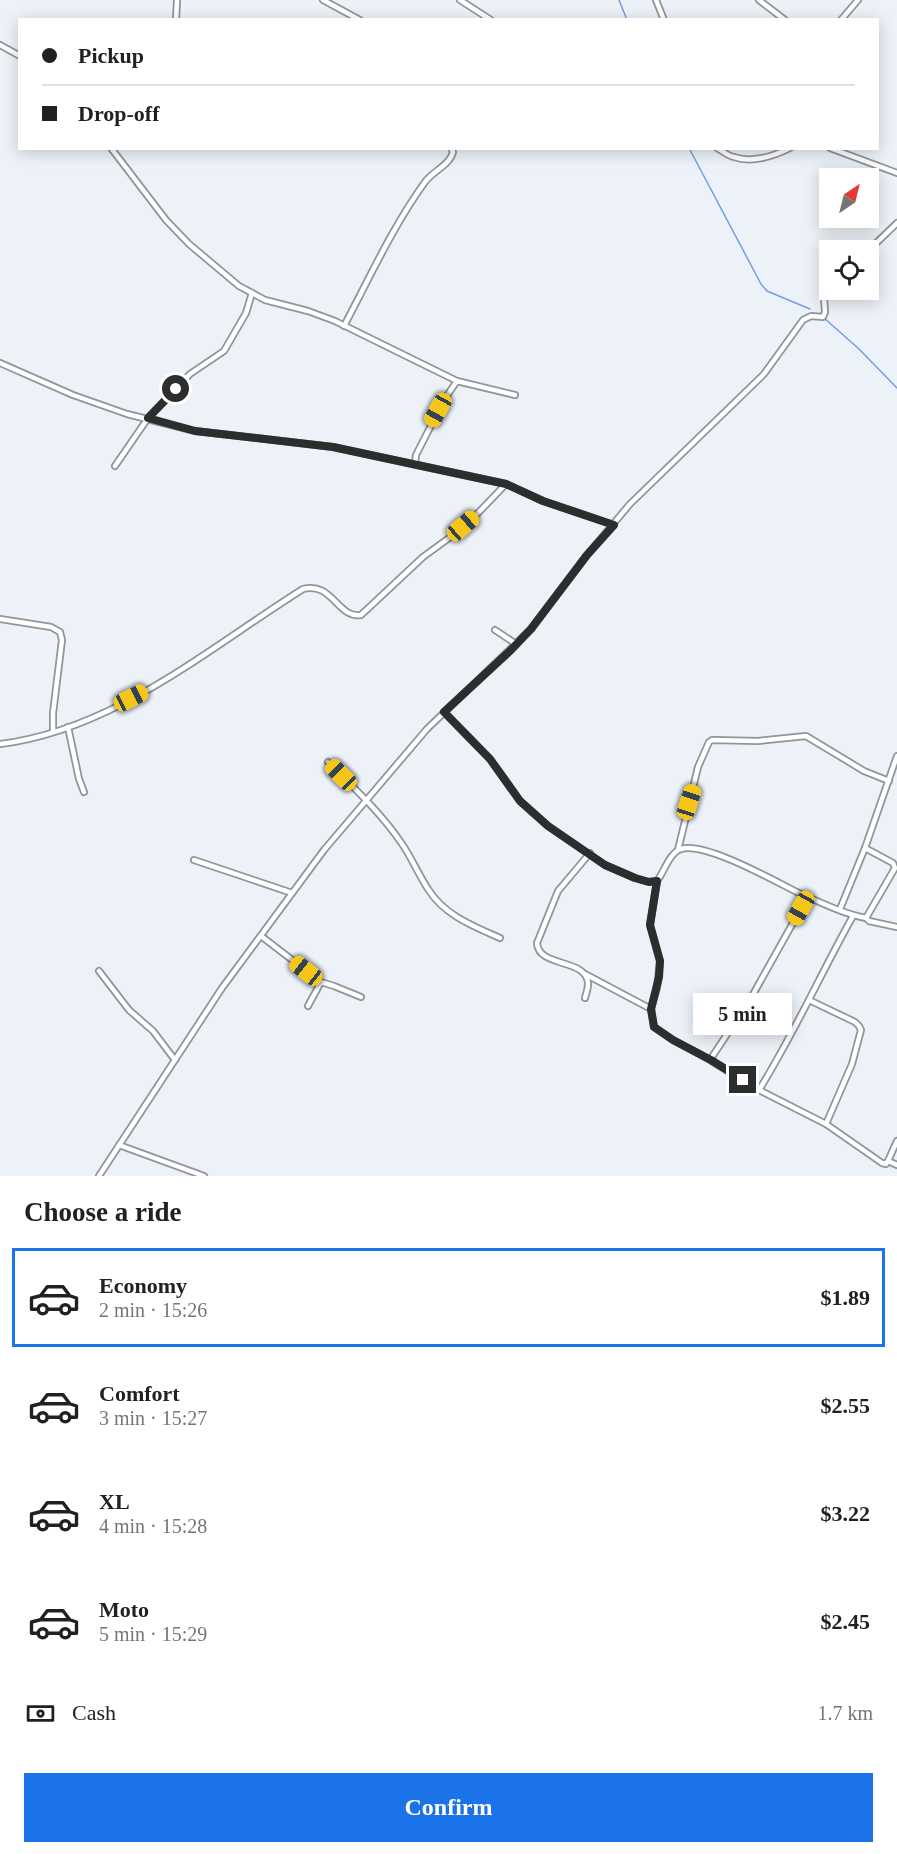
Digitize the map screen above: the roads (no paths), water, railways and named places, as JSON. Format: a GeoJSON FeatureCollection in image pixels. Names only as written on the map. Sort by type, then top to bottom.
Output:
{"type":"FeatureCollection","features":[{"type":"Feature","properties":{"kind":"street"},"geometry":{"type":"LineString","coordinates":[[176,18],[177,0]]}},
{"type":"Feature","properties":{"kind":"street"},"geometry":{"type":"LineString","coordinates":[[323,0],[356,18]]}},
{"type":"Feature","properties":{"kind":"street"},"geometry":{"type":"LineString","coordinates":[[460,0],[487,18]]}},
{"type":"Feature","properties":{"kind":"street"},"geometry":{"type":"LineString","coordinates":[[656,0],[663,18]]}},
{"type":"Feature","properties":{"kind":"street"},"geometry":{"type":"LineString","coordinates":[[759,0],[782,18]]}},
{"type":"Feature","properties":{"kind":"street"},"geometry":{"type":"LineString","coordinates":[[843,18],[858,0]]}},
{"type":"Feature","properties":{"kind":"street"},"geometry":{"type":"LineString","coordinates":[[0,45],[18,55]]}},
{"type":"Feature","properties":{"kind":"street"},"geometry":{"type":"LineString","coordinates":[[113,150],[166,220],[189,244],[239,286],[265,300],[317,314],[457,381],[515,395]]}},
{"type":"Feature","properties":{"kind":"street"},"geometry":{"type":"LineString","coordinates":[[344,326],[409,206],[428,179],[451,158],[452,150]]}},
{"type":"Feature","properties":{"kind":"street"},"geometry":{"type":"LineString","coordinates":[[721,150],[735,158],[745,159],[770,157],[786,150]]}},
{"type":"Feature","properties":{"kind":"street"},"geometry":{"type":"LineString","coordinates":[[835,150],[897,173]]}},
{"type":"Feature","properties":{"kind":"street"},"geometry":{"type":"LineString","coordinates":[[879,240],[897,223]]}},
{"type":"Feature","properties":{"kind":"street"},"geometry":{"type":"LineString","coordinates":[[115,466],[148,418],[190,374],[224,351],[246,313],[252,293]]}},
{"type":"Feature","properties":{"kind":"street"},"geometry":{"type":"LineString","coordinates":[[99,1176],[222,988],[324,850],[408,750],[444,712],[531,629],[587,555],[630,504],[764,374],[794,331],[806,318],[823,317],[824,300]]}},
{"type":"Feature","properties":{"kind":"street"},"geometry":{"type":"LineString","coordinates":[[0,363],[72,395],[127,414],[195,431],[333,447],[506,484],[543,501],[614,525]]}},
{"type":"Feature","properties":{"kind":"street"},"geometry":{"type":"LineString","coordinates":[[418,464],[415,464],[416,455],[444,400],[457,381]]}},
{"type":"Feature","properties":{"kind":"street"},"geometry":{"type":"LineString","coordinates":[[0,744],[25,740],[68,727],[147,690],[202,657],[303,589],[310,587],[321,589],[351,614],[361,615],[423,557],[478,513],[506,484]]}},
{"type":"Feature","properties":{"kind":"street"},"geometry":{"type":"LineString","coordinates":[[0,619],[51,627],[58,630],[62,636],[53,732]]}},
{"type":"Feature","properties":{"kind":"street"},"geometry":{"type":"LineString","coordinates":[[495,630],[516,644]]}},
{"type":"Feature","properties":{"kind":"street"},"geometry":{"type":"LineString","coordinates":[[444,712],[490,759],[520,801],[548,826],[605,865],[649,882],[657,881]]}},
{"type":"Feature","properties":{"kind":"street"},"geometry":{"type":"LineString","coordinates":[[68,727],[84,792]]}},
{"type":"Feature","properties":{"kind":"street"},"geometry":{"type":"LineString","coordinates":[[889,781],[864,771],[806,736],[758,741],[712,740],[709,742],[698,767],[678,850],[657,881],[650,925],[659,955],[660,968],[651,1009],[656,1029],[759,1090],[826,1124],[882,1163],[886,1164],[897,1141]]}},
{"type":"Feature","properties":{"kind":"street"},"geometry":{"type":"LineString","coordinates":[[840,909],[866,848],[897,756]]}},
{"type":"Feature","properties":{"kind":"street"},"geometry":{"type":"LineString","coordinates":[[328,762],[366,800],[401,841],[436,901],[458,919],[500,938]]}},
{"type":"Feature","properties":{"kind":"street"},"geometry":{"type":"LineString","coordinates":[[678,850],[688,848],[709,852],[763,873],[808,896],[853,915],[866,918],[868,921],[897,927]]}},
{"type":"Feature","properties":{"kind":"street"},"geometry":{"type":"LineString","coordinates":[[866,848],[892,863],[895,868],[866,918]]}},
{"type":"Feature","properties":{"kind":"street"},"geometry":{"type":"LineString","coordinates":[[590,853],[558,891],[537,943],[537,949],[542,954],[575,968],[651,1009]]}},
{"type":"Feature","properties":{"kind":"street"},"geometry":{"type":"LineString","coordinates":[[194,860],[292,893]]}},
{"type":"Feature","properties":{"kind":"street"},"geometry":{"type":"LineString","coordinates":[[711,1060],[751,998],[808,896]]}},
{"type":"Feature","properties":{"kind":"street"},"geometry":{"type":"LineString","coordinates":[[759,1090],[853,915]]}},
{"type":"Feature","properties":{"kind":"street"},"geometry":{"type":"LineString","coordinates":[[261,936],[321,982],[361,998]]}},
{"type":"Feature","properties":{"kind":"street"},"geometry":{"type":"LineString","coordinates":[[99,971],[129,1010],[153,1031],[175,1060]]}},
{"type":"Feature","properties":{"kind":"street"},"geometry":{"type":"LineString","coordinates":[[583,973],[588,982],[585,998]]}},
{"type":"Feature","properties":{"kind":"street"},"geometry":{"type":"LineString","coordinates":[[308,1006],[321,982]]}},
{"type":"Feature","properties":{"kind":"street"},"geometry":{"type":"LineString","coordinates":[[809,1000],[855,1022],[861,1030],[852,1064],[826,1124]]}},
{"type":"Feature","properties":{"kind":"street"},"geometry":{"type":"LineString","coordinates":[[118,1145],[204,1176]]}},
{"type":"Feature","properties":{"kind":"street"},"geometry":{"type":"LineString","coordinates":[[888,1161],[897,1165]]}},
{"type":"Feature","properties":{"kind":"waterway"},"geometry":{"type":"LineString","coordinates":[[619,0],[626,18]]}},
{"type":"Feature","properties":{"kind":"waterway"},"geometry":{"type":"LineString","coordinates":[[690,150],[761,284],[767,291],[810,309]]}},
{"type":"Feature","properties":{"kind":"waterway"},"geometry":{"type":"LineString","coordinates":[[824,318],[859,349],[897,388]]}}]}
